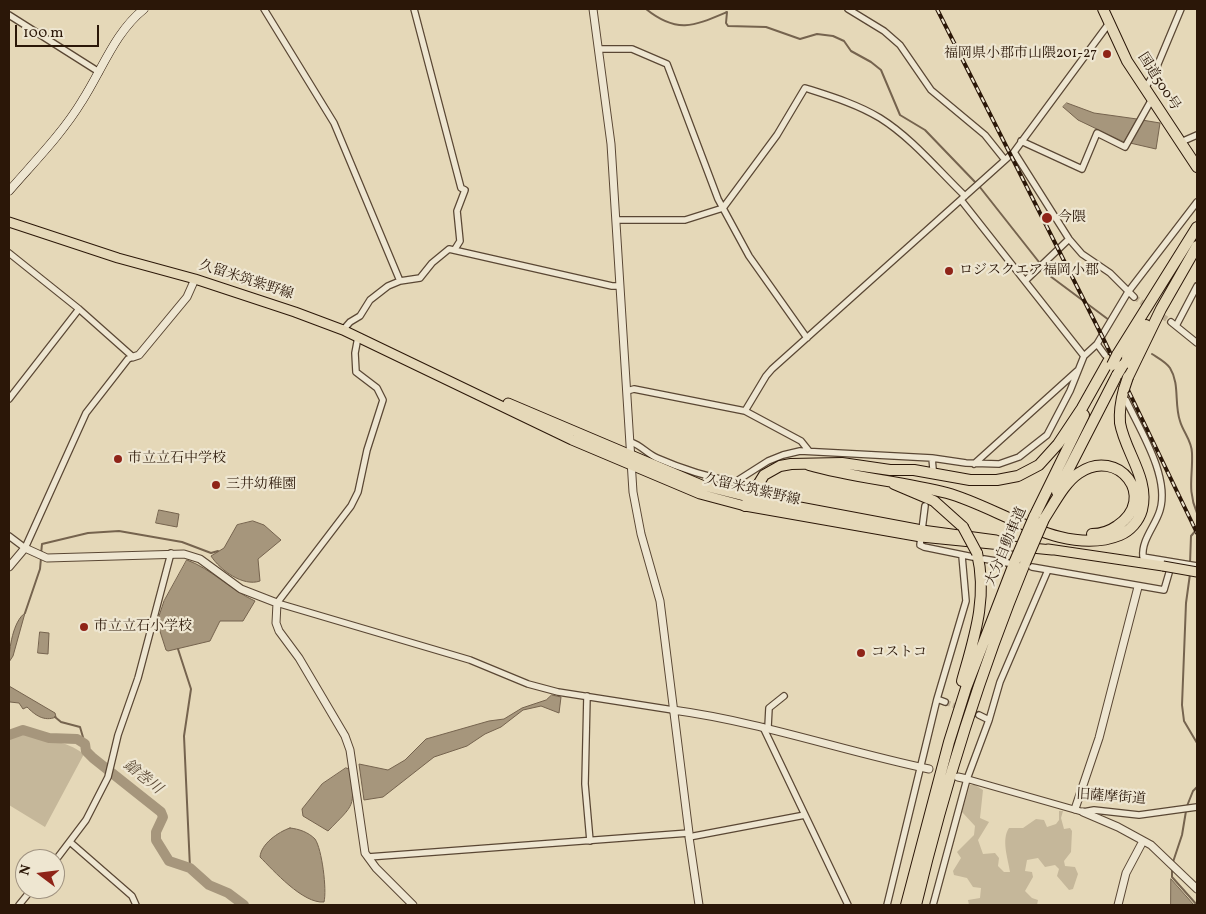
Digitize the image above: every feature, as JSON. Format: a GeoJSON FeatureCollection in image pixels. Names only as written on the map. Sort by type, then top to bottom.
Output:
{"type":"FeatureCollection","features":[{"type":"Feature","properties":{"kind":"highway","name":"国道500号"},"geometry":{"type":"LineString","coordinates":[[1103,9],[1127,61],[1197,167]]}},
{"type":"Feature","properties":{"kind":"highway","name":"大分自動車道"},"geometry":{"type":"LineString","coordinates":[[906,905],[941,767],[966,688],[1020,564],[1070,441],[1111,357],[1197,226]]}},
{"type":"Feature","properties":{"kind":"highway","name":"大分自動車道"},"geometry":{"type":"LineString","coordinates":[[1039,518],[1117,375],[1197,245]]}},
{"type":"Feature","properties":{"kind":"highway"},"geometry":{"type":"LineString","coordinates":[[809,465],[840,473],[888,481],[907,482],[957,496],[1019,524],[1060,536],[1090,541],[1110,539],[1126,532],[1136,522],[1142,511],[1143,498],[1142,484],[1120,423],[1120,410],[1124,389],[1161,309],[1197,245]]}},
{"type":"Feature","properties":{"kind":"highway"},"geometry":{"type":"LineString","coordinates":[[745,506],[752,498],[760,481],[769,471],[791,464],[842,463],[890,470],[914,470],[970,480],[997,480],[1018,476],[1039,465],[1058,444],[1082,408],[1111,357]]}},
{"type":"Feature","properties":{"kind":"highway"},"geometry":{"type":"LineString","coordinates":[[890,470],[964,493],[1021,519],[1067,532],[1095,534],[1110,531],[1125,521],[1133,509],[1135,498],[1133,484],[1124,472],[1109,465],[1093,465],[1078,473],[1039,518]]}},
{"type":"Feature","properties":{"kind":"highway"},"geometry":{"type":"LineString","coordinates":[[888,481],[934,501],[963,526],[978,557],[982,577],[980,608],[941,767]]}},
{"type":"Feature","properties":{"kind":"highway","name":"大分自動車道"},"geometry":{"type":"LineString","coordinates":[[916,905],[958,745],[1020,564]]}},
{"type":"Feature","properties":{"kind":"main road"},"geometry":{"type":"LineString","coordinates":[[9,191],[59,134],[82,102],[123,30],[144,9]]}},
{"type":"Feature","properties":{"kind":"main road","name":"久留米筑紫野線"},"geometry":{"type":"LineString","coordinates":[[9,222],[118,258],[195,279],[343,330],[465,389],[700,494],[745,506],[921,533],[1167,564],[1197,572]]}},
{"type":"Feature","properties":{"kind":"main road","name":"久留米筑紫野線"},"geometry":{"type":"LineString","coordinates":[[632,462],[704,486],[752,498],[921,533]]}},
{"type":"Feature","properties":{"kind":"street"},"geometry":{"type":"LineString","coordinates":[[264,9],[334,123],[400,281]]}},
{"type":"Feature","properties":{"kind":"street"},"geometry":{"type":"LineString","coordinates":[[414,9],[461,188],[465,190],[457,211],[460,241],[455,249]]}},
{"type":"Feature","properties":{"kind":"street"},"geometry":{"type":"LineString","coordinates":[[593,9],[612,144],[627,391],[637,517],[660,601],[699,905]]}},
{"type":"Feature","properties":{"kind":"street"},"geometry":{"type":"LineString","coordinates":[[848,9],[884,31],[900,45],[931,90],[985,135],[1005,160]]}},
{"type":"Feature","properties":{"kind":"street"},"geometry":{"type":"LineString","coordinates":[[1145,88],[1153,76],[1181,9]]}},
{"type":"Feature","properties":{"kind":"street"},"geometry":{"type":"LineString","coordinates":[[9,15],[99,72]]}},
{"type":"Feature","properties":{"kind":"street"},"geometry":{"type":"LineString","coordinates":[[745,411],[766,376],[1014,152],[1110,22]]}},
{"type":"Feature","properties":{"kind":"street"},"geometry":{"type":"LineString","coordinates":[[599,49],[638,50],[667,64],[723,208],[749,256],[807,338]]}},
{"type":"Feature","properties":{"kind":"street"},"geometry":{"type":"LineString","coordinates":[[616,220],[685,220],[723,208],[777,135],[805,88],[841,100],[878,117],[896,129],[963,198],[1024,281],[1084,356]]}},
{"type":"Feature","properties":{"kind":"street"},"geometry":{"type":"LineString","coordinates":[[1021,142],[1082,169],[1097,133],[1125,147],[1152,99]]}},
{"type":"Feature","properties":{"kind":"street"},"geometry":{"type":"LineString","coordinates":[[1181,142],[1197,135]]}},
{"type":"Feature","properties":{"kind":"street"},"geometry":{"type":"LineString","coordinates":[[1014,152],[1069,239],[1082,254],[1110,274],[1134,297]]}},
{"type":"Feature","properties":{"kind":"street"},"geometry":{"type":"LineString","coordinates":[[631,442],[643,447],[648,454],[685,470],[735,482],[759,465],[783,455],[809,451],[932,458],[974,464],[1010,462],[1047,435],[1059,414],[1084,356],[1097,344],[1128,292],[1197,202]]}},
{"type":"Feature","properties":{"kind":"street"},"geometry":{"type":"LineString","coordinates":[[1024,281],[1069,239]]}},
{"type":"Feature","properties":{"kind":"street"},"geometry":{"type":"LineString","coordinates":[[343,330],[350,322],[360,316],[378,293],[400,281],[420,278],[446,250],[455,249],[612,286],[620,286]]}},
{"type":"Feature","properties":{"kind":"street"},"geometry":{"type":"LineString","coordinates":[[9,253],[79,309],[133,357]]}},
{"type":"Feature","properties":{"kind":"street"},"geometry":{"type":"LineString","coordinates":[[9,567],[25,548],[86,413],[128,359],[139,354],[186,297],[195,279]]}},
{"type":"Feature","properties":{"kind":"street"},"geometry":{"type":"LineString","coordinates":[[1197,286],[1173,324],[1197,343]]}},
{"type":"Feature","properties":{"kind":"street"},"geometry":{"type":"LineString","coordinates":[[9,399],[79,309]]}},
{"type":"Feature","properties":{"kind":"street"},"geometry":{"type":"LineString","coordinates":[[358,337],[355,353],[356,372],[377,388],[383,400],[367,450],[358,492],[351,506],[277,603],[276,623],[279,632],[317,686],[345,736],[350,750],[363,844],[368,857],[413,905]]}},
{"type":"Feature","properties":{"kind":"street"},"geometry":{"type":"LineString","coordinates":[[1097,344],[1111,357]]}},
{"type":"Feature","properties":{"kind":"street"},"geometry":{"type":"LineString","coordinates":[[974,464],[1078,370]]}},
{"type":"Feature","properties":{"kind":"street"},"geometry":{"type":"LineString","coordinates":[[627,391],[634,390],[745,411],[801,441],[809,451]]}},
{"type":"Feature","properties":{"kind":"street"},"geometry":{"type":"LineString","coordinates":[[1126,400],[1158,469],[1163,496],[1157,519],[1144,545],[1143,556],[1167,564],[1197,566]]}},
{"type":"Feature","properties":{"kind":"street"},"geometry":{"type":"LineString","coordinates":[[932,458],[932,469]]}},
{"type":"Feature","properties":{"kind":"street"},"geometry":{"type":"LineString","coordinates":[[925,506],[920,545],[924,547],[962,556],[1020,564],[1164,590],[1167,564]]}},
{"type":"Feature","properties":{"kind":"street"},"geometry":{"type":"LineString","coordinates":[[9,536],[25,548],[47,558],[171,552],[200,558],[241,589],[277,603],[470,660],[528,684],[558,692],[721,716],[925,768]]}},
{"type":"Feature","properties":{"kind":"street"},"geometry":{"type":"LineString","coordinates":[[64,849],[91,812],[108,777],[118,735],[138,678],[171,552]]}},
{"type":"Feature","properties":{"kind":"street"},"geometry":{"type":"LineString","coordinates":[[887,905],[925,768],[937,699],[966,601],[962,556]]}},
{"type":"Feature","properties":{"kind":"street"},"geometry":{"type":"LineString","coordinates":[[934,905],[967,779],[989,720],[1000,682],[1048,570]]}},
{"type":"Feature","properties":{"kind":"street"},"geometry":{"type":"LineString","coordinates":[[1075,809],[1099,738],[1138,586]]}},
{"type":"Feature","properties":{"kind":"street"},"geometry":{"type":"LineString","coordinates":[[587,696],[585,784],[590,841]]}},
{"type":"Feature","properties":{"kind":"street"},"geometry":{"type":"LineString","coordinates":[[784,696],[769,708],[766,727],[848,905]]}},
{"type":"Feature","properties":{"kind":"street"},"geometry":{"type":"LineString","coordinates":[[937,699],[945,702]]}},
{"type":"Feature","properties":{"kind":"street"},"geometry":{"type":"LineString","coordinates":[[979,715],[989,720]]}},
{"type":"Feature","properties":{"kind":"street"},"geometry":{"type":"LineString","coordinates":[[958,777],[967,779]]}},
{"type":"Feature","properties":{"kind":"street","name":"旧薩摩街道"},"geometry":{"type":"LineString","coordinates":[[967,779],[1083,812],[1094,810],[1139,815],[1197,807]]}},
{"type":"Feature","properties":{"kind":"street"},"geometry":{"type":"LineString","coordinates":[[1083,812],[1143,840],[1166,857],[1197,889]]}},
{"type":"Feature","properties":{"kind":"street"},"geometry":{"type":"LineString","coordinates":[[368,857],[689,835],[805,815]]}},
{"type":"Feature","properties":{"kind":"street"},"geometry":{"type":"LineString","coordinates":[[1118,905],[1126,873],[1143,840]]}},
{"type":"Feature","properties":{"kind":"street"},"geometry":{"type":"LineString","coordinates":[[70,842],[132,896],[136,905]]}},
{"type":"Feature","properties":{"kind":"shaded area"},"geometry":{"type":"Polygon","coordinates":[[[1067,103],[1094,113],[1137,119],[1124,142],[1078,120],[1063,107],[1067,103]]]}},
{"type":"Feature","properties":{"kind":"shaded area"},"geometry":{"type":"Polygon","coordinates":[[[1142,120],[1160,123],[1156,149],[1130,143],[1142,120]]]}},
{"type":"Feature","properties":{"kind":"shaded area"},"geometry":{"type":"Polygon","coordinates":[[[159,510],[179,514],[177,527],[156,523],[159,510]]]}},
{"type":"Feature","properties":{"kind":"shaded area"},"geometry":{"type":"Polygon","coordinates":[[[253,521],[264,525],[281,540],[258,559],[260,581],[246,582],[226,572],[211,556],[224,548],[237,525],[253,521]]]}},
{"type":"Feature","properties":{"kind":"shaded area"},"geometry":{"type":"Polygon","coordinates":[[[187,560],[205,569],[255,601],[243,621],[220,621],[210,641],[168,651],[166,650],[157,622],[164,601],[187,560]]]}},
{"type":"Feature","properties":{"kind":"shaded area"},"geometry":{"type":"Polygon","coordinates":[[[25,613],[13,656],[9,662],[11,643],[17,622],[25,613]]]}},
{"type":"Feature","properties":{"kind":"shaded area"},"geometry":{"type":"Polygon","coordinates":[[[40,632],[49,633],[48,654],[38,653],[40,632]]]}},
{"type":"Feature","properties":{"kind":"shaded area"},"geometry":{"type":"Polygon","coordinates":[[[9,686],[55,713],[56,717],[44,718],[27,707],[23,709],[19,703],[10,702],[9,686]]]}},
{"type":"Feature","properties":{"kind":"shaded area"},"geometry":{"type":"Polygon","coordinates":[[[552,695],[561,697],[559,713],[541,706],[523,710],[501,727],[485,734],[467,746],[434,757],[383,797],[364,800],[359,764],[388,770],[405,760],[426,739],[489,721],[504,719],[522,708],[546,700],[552,695]]]}},
{"type":"Feature","properties":{"kind":"shaded area"},"geometry":{"type":"Polygon","coordinates":[[[24,733],[62,743],[84,754],[45,827],[9,805],[9,738],[24,733]]]}},
{"type":"Feature","properties":{"kind":"shaded area"},"geometry":{"type":"Polygon","coordinates":[[[346,768],[350,769],[351,804],[344,815],[328,831],[303,816],[302,809],[322,784],[346,768]]]}},
{"type":"Feature","properties":{"kind":"shaded area"},"geometry":{"type":"Polygon","coordinates":[[[970,785],[975,785],[983,790],[980,818],[989,822],[978,840],[983,854],[995,853],[999,858],[998,866],[1004,872],[1010,872],[1005,844],[1009,828],[1023,828],[1036,819],[1044,820],[1047,827],[1056,824],[1059,820],[1059,811],[1063,811],[1061,818],[1064,829],[1070,828],[1072,831],[1071,852],[1064,861],[1065,866],[1075,867],[1078,874],[1073,889],[1069,890],[1057,876],[1059,869],[1055,865],[1045,867],[1038,858],[1027,860],[1025,871],[1032,872],[1033,877],[1025,891],[1032,898],[1038,900],[1037,905],[969,905],[968,900],[980,898],[981,888],[973,887],[967,878],[954,875],[953,871],[961,858],[957,852],[974,835],[975,826],[962,812],[970,785]]]}},
{"type":"Feature","properties":{"kind":"shaded area"},"geometry":{"type":"Polygon","coordinates":[[[290,828],[309,834],[318,844],[325,888],[324,902],[307,898],[298,892],[260,857],[263,848],[271,839],[280,832],[290,828]]]}},
{"type":"Feature","properties":{"kind":"shaded area"},"geometry":{"type":"Polygon","coordinates":[[[1171,879],[1194,905],[1171,905],[1171,879]]]}},
{"type":"Feature","properties":{"kind":"waterway"},"geometry":{"type":"LineString","coordinates":[[646,9],[657,17],[677,25],[695,24],[727,12],[726,23],[728,26],[766,27],[800,39],[817,34],[833,36],[844,41],[851,51],[881,70],[900,115],[925,130],[976,183]]}},
{"type":"Feature","properties":{"kind":"waterway"},"geometry":{"type":"LineString","coordinates":[[979,186],[1050,276],[1109,320]]}},
{"type":"Feature","properties":{"kind":"waterway"},"geometry":{"type":"LineString","coordinates":[[1152,354],[1170,368],[1175,381],[1178,414],[1192,449],[1191,490],[1197,513]]}},
{"type":"Feature","properties":{"kind":"waterway"},"geometry":{"type":"LineString","coordinates":[[1190,564],[1191,536],[1197,529]]}},
{"type":"Feature","properties":{"kind":"waterway"},"geometry":{"type":"LineString","coordinates":[[41,554],[42,544],[88,533],[119,531],[182,542],[211,553],[218,551]]}},
{"type":"Feature","properties":{"kind":"waterway"},"geometry":{"type":"LineString","coordinates":[[25,613],[40,569],[41,558]]}},
{"type":"Feature","properties":{"kind":"waterway"},"geometry":{"type":"LineString","coordinates":[[1190,574],[1186,603],[1182,705],[1184,721],[1197,743]]}},
{"type":"Feature","properties":{"kind":"waterway"},"geometry":{"type":"LineString","coordinates":[[178,649],[191,689],[184,736],[190,868]]}},
{"type":"Feature","properties":{"kind":"waterway"},"geometry":{"type":"LineString","coordinates":[[55,717],[61,722],[80,727],[85,744]]}},
{"type":"Feature","properties":{"kind":"waterway","name":"鎗巻川"},"geometry":{"type":"LineString","coordinates":[[9,735],[23,730],[49,738],[77,739],[85,744],[86,751],[93,758],[161,812],[163,817],[156,832],[156,840],[169,861],[190,868],[209,885],[228,893],[244,905]]}},
{"type":"Feature","properties":{"kind":"waterway"},"geometry":{"type":"LineString","coordinates":[[1187,806],[1193,791],[1197,787]]}},
{"type":"Feature","properties":{"kind":"waterway"},"geometry":{"type":"LineString","coordinates":[[1173,862],[1182,835],[1186,811]]}},
{"type":"Feature","properties":{"kind":"waterway"},"geometry":{"type":"LineString","coordinates":[[1172,869],[1172,877],[1197,905]]}},
{"type":"Feature","properties":{"kind":"tunnel"},"geometry":{"type":"LineString","coordinates":[[1134,297],[1171,322]]}},
{"type":"Feature","properties":{"kind":"tunnel"},"geometry":{"type":"LineString","coordinates":[[945,702],[979,715]]}},
{"type":"Feature","properties":{"kind":"railway"},"geometry":{"type":"LineString","coordinates":[[937,9],[1102,336],[1197,533]]}},
{"type":"Feature","properties":{"kind":"place","name":"福岡県小郡市山隈201-27"},"geometry":{"type":"Point","coordinates":[1107,54]}},
{"type":"Feature","properties":{"kind":"place","name":"今隈"},"geometry":{"type":"Point","coordinates":[1047,218]}},
{"type":"Feature","properties":{"kind":"place","name":"ロジスクエア福岡小郡"},"geometry":{"type":"Point","coordinates":[949,271]}},
{"type":"Feature","properties":{"kind":"place","name":"市立立石中学校"},"geometry":{"type":"Point","coordinates":[118,459]}},
{"type":"Feature","properties":{"kind":"place","name":"三井幼稚園"},"geometry":{"type":"Point","coordinates":[216,485]}},
{"type":"Feature","properties":{"kind":"place","name":"市立立石小学校"},"geometry":{"type":"Point","coordinates":[84,627]}},
{"type":"Feature","properties":{"kind":"place","name":"コストコ"},"geometry":{"type":"Point","coordinates":[861,653]}}]}
